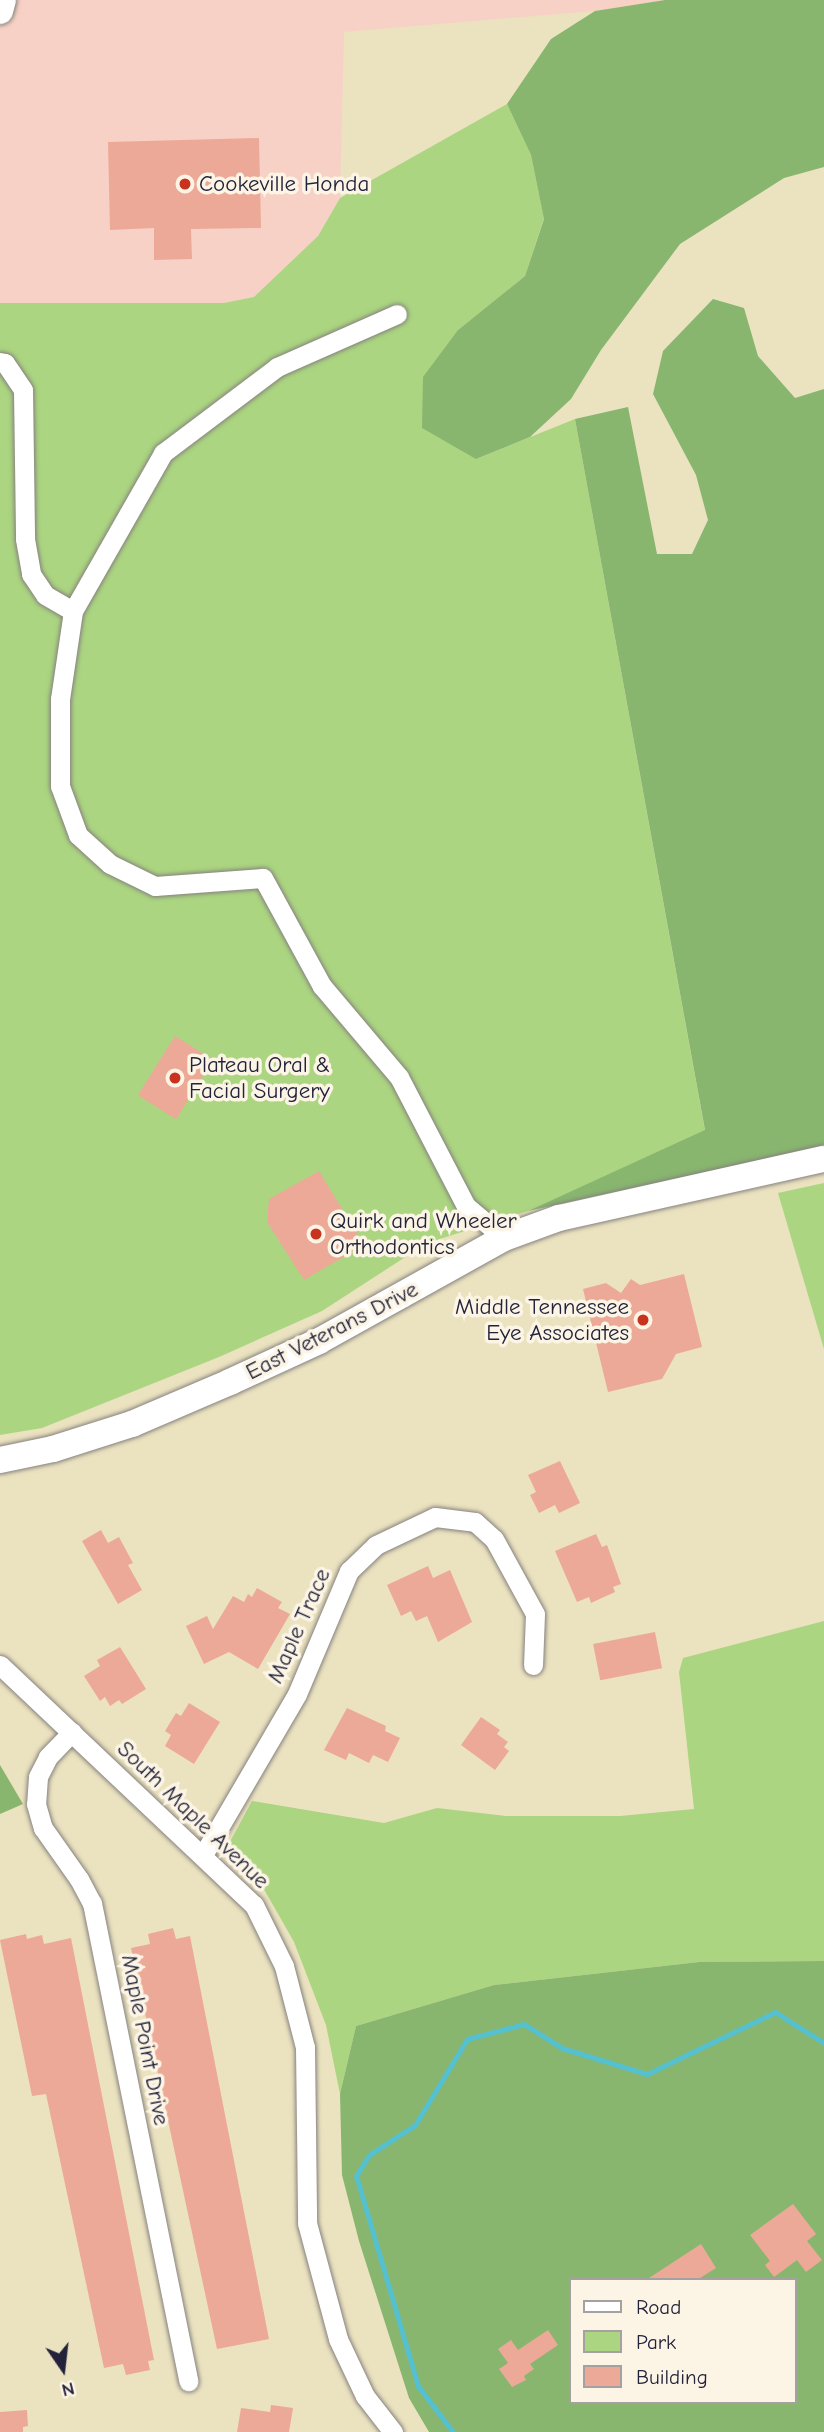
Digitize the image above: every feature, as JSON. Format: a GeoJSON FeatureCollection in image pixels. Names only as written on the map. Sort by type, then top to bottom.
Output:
{"type":"FeatureCollection","features":[{"type":"Feature","properties":{"kind":"street"},"geometry":{"type":"LineString","coordinates":[[0,11],[4,0]]}},
{"type":"Feature","properties":{"kind":"street"},"geometry":{"type":"LineString","coordinates":[[397,314],[277,367],[163,453],[73,611],[60,699],[60,786],[78,835],[110,864],[155,886],[263,878],[322,986],[399,1077],[466,1206],[504,1238]]}},
{"type":"Feature","properties":{"kind":"street"},"geometry":{"type":"LineString","coordinates":[[0,362],[5,363],[23,390],[25,539],[31,574],[45,595],[73,611]]}},
{"type":"Feature","properties":{"kind":"street","name":"East Veterans Drive"},"geometry":{"type":"LineString","coordinates":[[0,1460],[53,1450],[132,1424],[230,1382],[320,1341],[504,1238],[559,1218],[824,1159]]}},
{"type":"Feature","properties":{"kind":"street","name":"Maple Trace"},"geometry":{"type":"LineString","coordinates":[[203,1855],[297,1694],[349,1571],[376,1545],[435,1517],[475,1522],[494,1539],[535,1614],[533,1665]]}},
{"type":"Feature","properties":{"kind":"street","name":"South Maple Avenue"},"geometry":{"type":"LineString","coordinates":[[0,1665],[254,1905],[284,1966],[305,2047],[307,2223],[338,2339],[365,2396],[393,2432]]}},
{"type":"Feature","properties":{"kind":"street","name":"Maple Point Drive"},"geometry":{"type":"LineString","coordinates":[[72,1732],[48,1757],[38,1777],[36,1804],[43,1828],[79,1879],[92,1903],[188,2381]]}},
{"type":"Feature","properties":{"kind":"shaded area"},"geometry":{"type":"Polygon","coordinates":[[[0,0],[665,0],[595,11],[344,32],[340,198],[318,236],[254,297],[224,303],[0,303],[0,0]]]}},
{"type":"Feature","properties":{"kind":"green space"},"geometry":{"type":"Polygon","coordinates":[[[665,0],[824,0],[824,167],[784,178],[680,244],[601,350],[571,399],[530,437],[476,459],[422,428],[423,377],[458,330],[525,276],[544,219],[531,155],[507,104],[551,39],[595,11],[665,0]]]}},
{"type":"Feature","properties":{"kind":"green space"},"geometry":{"type":"Polygon","coordinates":[[[507,104],[531,155],[544,218],[525,276],[458,330],[476,459],[575,419],[705,1131],[528,1211],[427,1243],[322,1311],[219,1357],[42,1428],[0,1435],[0,303],[224,303],[254,297],[318,236],[340,198],[507,104]]]}},
{"type":"Feature","properties":{"kind":"green space"},"geometry":{"type":"Polygon","coordinates":[[[713,299],[744,308],[758,356],[795,398],[824,389],[824,1146],[528,1211],[705,1130],[575,419],[628,407],[657,554],[692,554],[708,520],[696,475],[653,394],[663,351],[713,299]]]}},
{"type":"Feature","properties":{"kind":"green space"},"geometry":{"type":"Polygon","coordinates":[[[824,1183],[824,1349],[778,1193],[824,1183]]]}},
{"type":"Feature","properties":{"kind":"green space"},"geometry":{"type":"Polygon","coordinates":[[[824,1621],[824,1961],[699,1962],[494,1985],[356,2026],[340,2094],[326,2025],[294,1942],[265,1891],[225,1851],[252,1801],[384,1823],[437,1808],[506,1816],[620,1816],[694,1809],[679,1672],[683,1658],[824,1621]]]}},
{"type":"Feature","properties":{"kind":"green space"},"geometry":{"type":"Polygon","coordinates":[[[0,1765],[23,1804],[0,1814],[0,1765]]]}},
{"type":"Feature","properties":{"kind":"green space"},"geometry":{"type":"Polygon","coordinates":[[[824,1961],[824,2432],[429,2432],[409,2398],[359,2241],[342,2175],[340,2094],[356,2026],[494,1985],[699,1962],[824,1961]]]}},
{"type":"Feature","properties":{"kind":"building","name":"Cookeville Honda"},"geometry":{"type":"Polygon","coordinates":[[[259,138],[261,228],[191,229],[192,259],[154,260],[154,228],[110,230],[108,142],[259,138]]]}},
{"type":"Feature","properties":{"kind":"building","name":"Plateau Oral & Facial Surgery"},"geometry":{"type":"Polygon","coordinates":[[[175,1036],[213,1060],[176,1119],[138,1095],[175,1036]]]}},
{"type":"Feature","properties":{"kind":"building","name":"Quirk and Wheeler Orthodontics"},"geometry":{"type":"Polygon","coordinates":[[[319,1171],[364,1245],[304,1280],[267,1222],[269,1199],[319,1171]]]}},
{"type":"Feature","properties":{"kind":"building","name":"Middle Tennessee Eye Associates"},"geometry":{"type":"Polygon","coordinates":[[[684,1274],[702,1347],[676,1354],[662,1379],[608,1392],[583,1289],[606,1283],[621,1293],[631,1279],[640,1285],[684,1274]]]}},
{"type":"Feature","properties":{"kind":"building"},"geometry":{"type":"Polygon","coordinates":[[[560,1461],[580,1503],[559,1513],[555,1505],[539,1513],[530,1495],[536,1492],[528,1475],[560,1461]]]}},
{"type":"Feature","properties":{"kind":"building"},"geometry":{"type":"Polygon","coordinates":[[[101,1530],[108,1543],[119,1537],[133,1563],[128,1565],[142,1590],[118,1604],[82,1541],[101,1530]]]}},
{"type":"Feature","properties":{"kind":"building"},"geometry":{"type":"Polygon","coordinates":[[[596,1534],[602,1547],[607,1545],[621,1584],[613,1587],[615,1592],[591,1603],[589,1597],[577,1602],[555,1551],[596,1534]]]}},
{"type":"Feature","properties":{"kind":"building"},"geometry":{"type":"Polygon","coordinates":[[[428,1566],[433,1578],[450,1570],[472,1622],[438,1642],[427,1616],[416,1621],[411,1611],[401,1616],[387,1585],[428,1566]]]}},
{"type":"Feature","properties":{"kind":"building"},"geometry":{"type":"Polygon","coordinates":[[[257,1588],[282,1602],[278,1608],[290,1614],[258,1669],[229,1652],[204,1664],[186,1626],[207,1616],[213,1629],[233,1596],[244,1602],[248,1594],[252,1597],[257,1588]]]}},
{"type":"Feature","properties":{"kind":"building"},"geometry":{"type":"Polygon","coordinates":[[[655,1632],[662,1668],[600,1680],[593,1644],[655,1632]]]}},
{"type":"Feature","properties":{"kind":"building"},"geometry":{"type":"Polygon","coordinates":[[[120,1647],[146,1689],[122,1704],[119,1700],[110,1706],[105,1697],[100,1701],[84,1676],[100,1666],[97,1660],[120,1647]]]}},
{"type":"Feature","properties":{"kind":"building"},"geometry":{"type":"Polygon","coordinates":[[[189,1703],[220,1722],[194,1764],[165,1746],[171,1735],[165,1731],[176,1713],[181,1716],[189,1703]]]}},
{"type":"Feature","properties":{"kind":"building"},"geometry":{"type":"Polygon","coordinates":[[[347,1708],[386,1726],[385,1731],[400,1738],[388,1762],[373,1755],[369,1763],[349,1753],[346,1760],[324,1750],[347,1708]]]}},
{"type":"Feature","properties":{"kind":"building"},"geometry":{"type":"Polygon","coordinates":[[[481,1717],[500,1730],[497,1734],[508,1742],[504,1747],[509,1751],[495,1770],[461,1745],[481,1717]]]}},
{"type":"Feature","properties":{"kind":"building"},"geometry":{"type":"Polygon","coordinates":[[[173,1928],[176,1939],[190,1936],[269,2339],[217,2349],[131,1948],[150,1944],[148,1934],[173,1928]]]}},
{"type":"Feature","properties":{"kind":"building"},"geometry":{"type":"Polygon","coordinates":[[[26,1934],[27,1939],[42,1935],[44,1944],[71,1938],[154,2360],[148,2361],[150,2370],[126,2375],[123,2364],[104,2368],[46,2094],[32,2096],[0,1940],[26,1934]]]}},
{"type":"Feature","properties":{"kind":"building"},"geometry":{"type":"Polygon","coordinates":[[[793,2204],[816,2234],[807,2241],[822,2260],[806,2272],[797,2260],[774,2277],[765,2265],[770,2261],[750,2235],[793,2204]]]}},
{"type":"Feature","properties":{"kind":"building"},"geometry":{"type":"Polygon","coordinates":[[[701,2244],[716,2268],[700,2278],[649,2278],[701,2244]]]}},
{"type":"Feature","properties":{"kind":"building"},"geometry":{"type":"Polygon","coordinates":[[[548,2330],[558,2345],[530,2364],[534,2369],[524,2376],[526,2380],[512,2387],[499,2369],[508,2363],[498,2349],[511,2340],[518,2350],[548,2330]]]}},
{"type":"Feature","properties":{"kind":"building"},"geometry":{"type":"Polygon","coordinates":[[[271,2405],[293,2408],[289,2432],[237,2432],[241,2408],[270,2412],[271,2405]]]}},
{"type":"Feature","properties":{"kind":"building"},"geometry":{"type":"Polygon","coordinates":[[[27,2410],[28,2426],[23,2427],[23,2432],[0,2432],[0,2412],[27,2410]]]}},
{"type":"Feature","properties":{"kind":"waterway"},"geometry":{"type":"LineString","coordinates":[[453,2432],[418,2386],[356,2176],[369,2155],[415,2125],[467,2039],[524,2024],[562,2048],[647,2074],[775,2012],[824,2043]]}},
{"type":"Feature","properties":{"kind":"place","name":"Cookeville Honda"},"geometry":{"type":"Point","coordinates":[185,184]}},
{"type":"Feature","properties":{"kind":"place","name":"Plateau Oral & Facial Surgery"},"geometry":{"type":"Point","coordinates":[175,1078]}},
{"type":"Feature","properties":{"kind":"place","name":"Quirk and Wheeler Orthodontics"},"geometry":{"type":"Point","coordinates":[316,1234]}},
{"type":"Feature","properties":{"kind":"place","name":"Middle Tennessee Eye Associates"},"geometry":{"type":"Point","coordinates":[643,1320]}}]}
